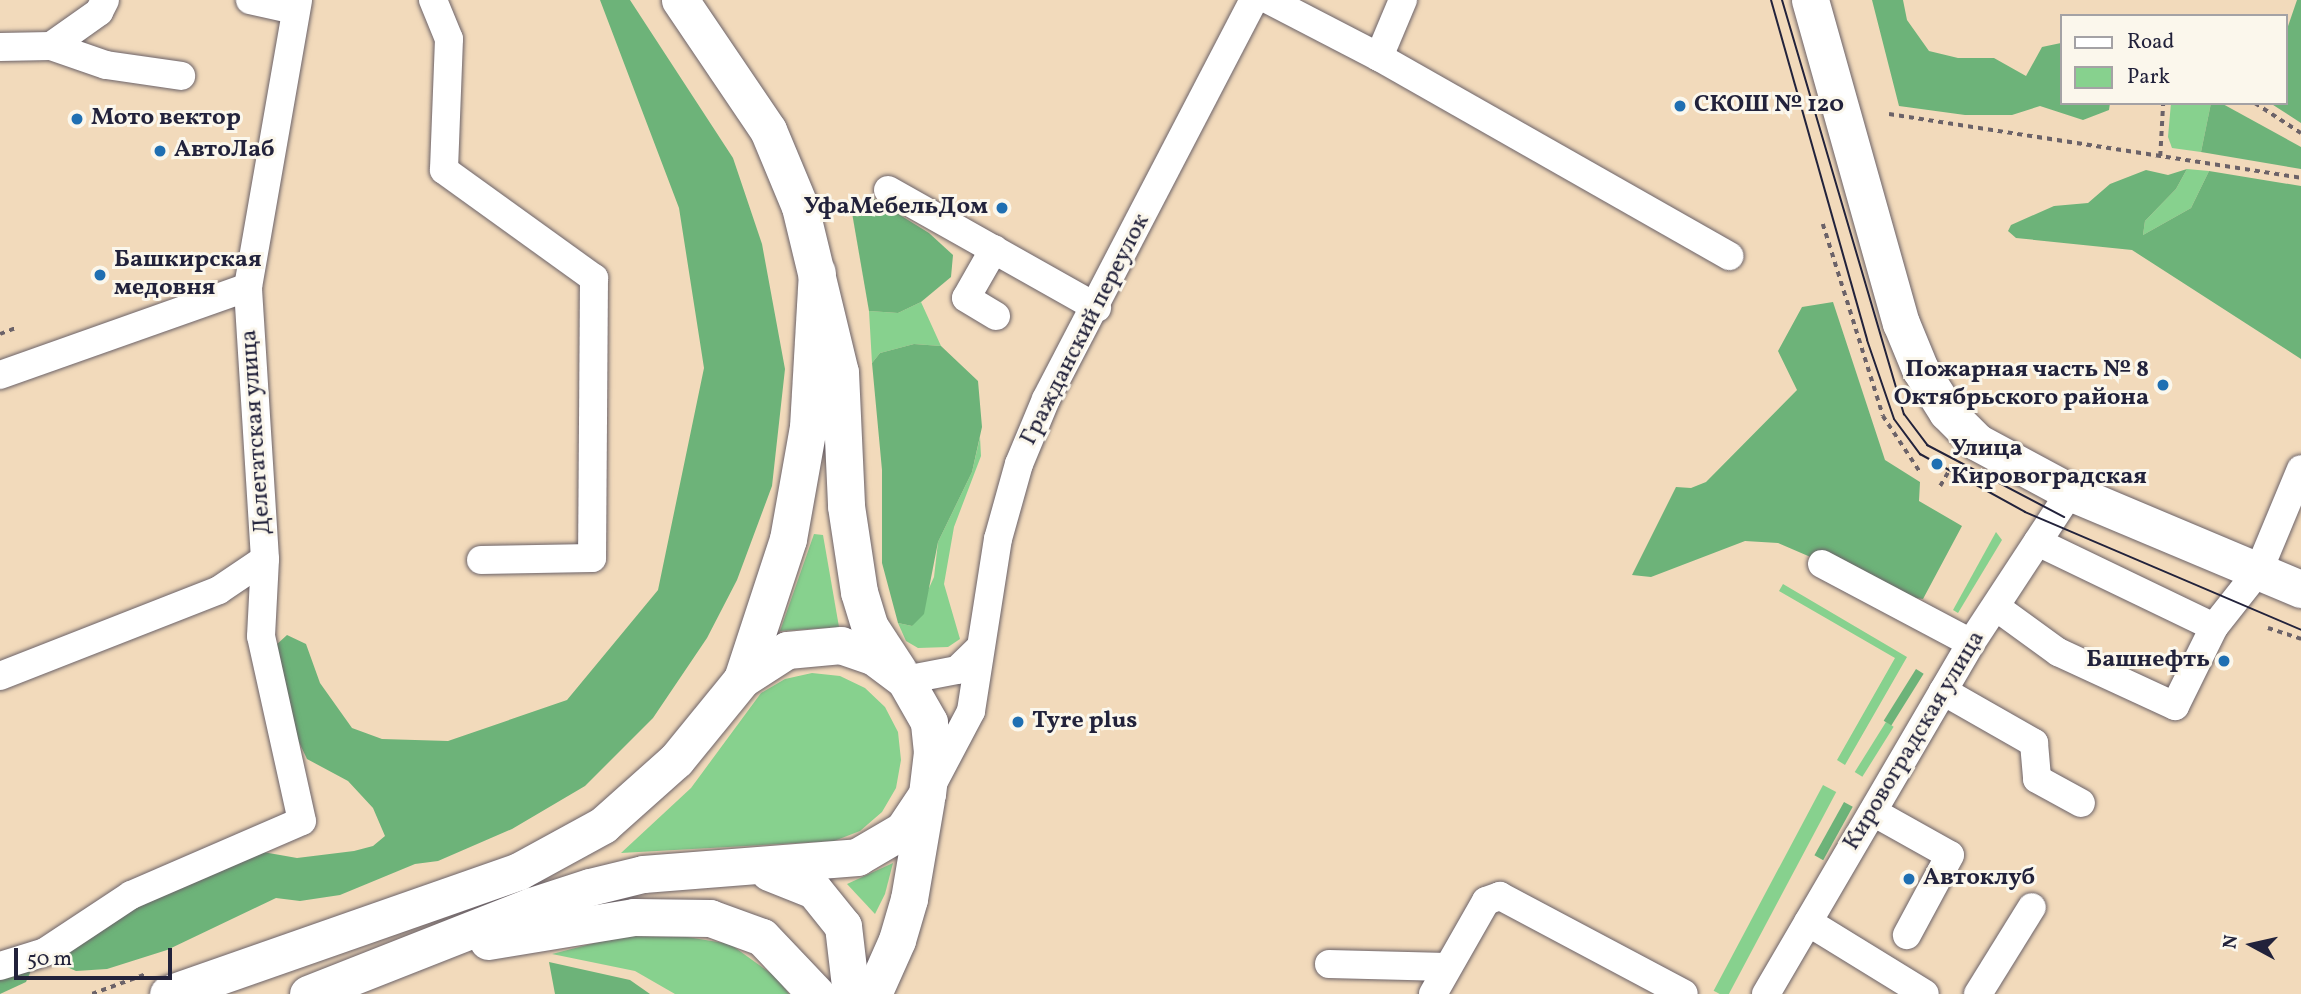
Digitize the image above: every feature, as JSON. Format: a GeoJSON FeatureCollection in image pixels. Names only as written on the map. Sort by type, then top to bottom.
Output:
{"type":"FeatureCollection","features":[{"type":"Feature","properties":{"kind":"main road"},"geometry":{"type":"LineString","coordinates":[[680,0],[768,130],[800,208],[840,372],[846,506],[859,592],[870,627],[929,722],[932,752],[909,899],[873,994]]}},
{"type":"Feature","properties":{"kind":"main road"},"geometry":{"type":"LineString","coordinates":[[1810,0],[1901,323],[1920,369],[1947,412],[1977,442],[2070,492],[2301,589]]}},
{"type":"Feature","properties":{"kind":"main road"},"geometry":{"type":"LineString","coordinates":[[742,679],[797,499],[808,427],[817,272]]}},
{"type":"Feature","properties":{"kind":"main road"},"geometry":{"type":"LineString","coordinates":[[163,982],[519,871],[603,825],[676,760],[742,679],[787,650],[841,645],[875,657],[905,680]]}},
{"type":"Feature","properties":{"kind":"main road"},"geometry":{"type":"LineString","coordinates":[[323,991],[531,906],[590,887],[643,874],[744,866],[793,866],[856,858],[903,830],[927,794]]}},
{"type":"Feature","properties":{"kind":"main road"},"geometry":{"type":"LineString","coordinates":[[744,866],[788,876],[814,890],[830,907],[843,926],[851,994]]}},
{"type":"Feature","properties":{"kind":"main road"},"geometry":{"type":"LineString","coordinates":[[411,955],[552,928],[685,916],[734,924],[762,937],[816,994]]}},
{"type":"Feature","properties":{"kind":"street"},"geometry":{"type":"LineString","coordinates":[[51,46],[99,12],[105,0]]}},
{"type":"Feature","properties":{"kind":"street"},"geometry":{"type":"LineString","coordinates":[[250,0],[297,5]]}},
{"type":"Feature","properties":{"kind":"street"},"geometry":{"type":"LineString","coordinates":[[433,0],[449,38],[444,170],[594,278],[592,558],[481,560]]}},
{"type":"Feature","properties":{"kind":"street","name":"Гражданский переулок"},"geometry":{"type":"LineString","coordinates":[[927,794],[971,711],[998,539],[1018,464],[1046,399],[1097,308],[1254,0]]}},
{"type":"Feature","properties":{"kind":"street"},"geometry":{"type":"LineString","coordinates":[[1269,0],[1379,57],[1729,256]]}},
{"type":"Feature","properties":{"kind":"street"},"geometry":{"type":"LineString","coordinates":[[1379,57],[1403,0]]}},
{"type":"Feature","properties":{"kind":"street","name":"Делегатская улица"},"geometry":{"type":"LineString","coordinates":[[0,966],[45,952],[131,895],[302,821],[261,636],[265,559],[248,287],[297,5]]}},
{"type":"Feature","properties":{"kind":"street"},"geometry":{"type":"LineString","coordinates":[[0,47],[51,46],[106,65],[181,75]]}},
{"type":"Feature","properties":{"kind":"street"},"geometry":{"type":"LineString","coordinates":[[888,190],[1097,308]]}},
{"type":"Feature","properties":{"kind":"street"},"geometry":{"type":"LineString","coordinates":[[994,250],[966,298],[996,316]]}},
{"type":"Feature","properties":{"kind":"street"},"geometry":{"type":"LineString","coordinates":[[0,375],[248,287]]}},
{"type":"Feature","properties":{"kind":"street"},"geometry":{"type":"LineString","coordinates":[[1996,607],[2059,652],[2175,706],[2214,627],[2259,570],[2301,469]]}},
{"type":"Feature","properties":{"kind":"street","name":"Кировоградская улица"},"geometry":{"type":"LineString","coordinates":[[1766,994],[1971,643],[2070,492]]}},
{"type":"Feature","properties":{"kind":"street"},"geometry":{"type":"LineString","coordinates":[[2037,542],[2214,627]]}},
{"type":"Feature","properties":{"kind":"street"},"geometry":{"type":"LineString","coordinates":[[0,676],[219,590],[265,559]]}},
{"type":"Feature","properties":{"kind":"street"},"geometry":{"type":"LineString","coordinates":[[1822,564],[1971,643]]}},
{"type":"Feature","properties":{"kind":"street"},"geometry":{"type":"LineString","coordinates":[[905,680],[957,670],[979,649]]}},
{"type":"Feature","properties":{"kind":"street"},"geometry":{"type":"LineString","coordinates":[[1943,691],[2034,743],[2037,779],[2081,803]]}},
{"type":"Feature","properties":{"kind":"street"},"geometry":{"type":"LineString","coordinates":[[1873,812],[1951,855],[1907,935]]}},
{"type":"Feature","properties":{"kind":"street"},"geometry":{"type":"LineString","coordinates":[[1433,994],[1486,901],[1500,896],[1684,994]]}},
{"type":"Feature","properties":{"kind":"street"},"geometry":{"type":"LineString","coordinates":[[1978,994],[2032,907]]}},
{"type":"Feature","properties":{"kind":"street"},"geometry":{"type":"LineString","coordinates":[[1808,922],[1924,994]]}},
{"type":"Feature","properties":{"kind":"street"},"geometry":{"type":"LineString","coordinates":[[1329,964],[1447,967]]}},
{"type":"Feature","properties":{"kind":"path"},"geometry":{"type":"LineString","coordinates":[[2160,156],[2163,105]]}},
{"type":"Feature","properties":{"kind":"path"},"geometry":{"type":"LineString","coordinates":[[2258,105],[2301,133]]}},
{"type":"Feature","properties":{"kind":"path"},"geometry":{"type":"LineString","coordinates":[[1889,114],[2301,177]]}},
{"type":"Feature","properties":{"kind":"path"},"geometry":{"type":"LineString","coordinates":[[1823,224],[1884,416],[1920,472]]}},
{"type":"Feature","properties":{"kind":"path"},"geometry":{"type":"LineString","coordinates":[[0,334],[18,327]]}},
{"type":"Feature","properties":{"kind":"path"},"geometry":{"type":"LineString","coordinates":[[1940,486],[1955,460]]}},
{"type":"Feature","properties":{"kind":"path"},"geometry":{"type":"LineString","coordinates":[[2268,628],[2301,639]]}},
{"type":"Feature","properties":{"kind":"path"},"geometry":{"type":"LineString","coordinates":[[92,994],[163,982]]}},
{"type":"Feature","properties":{"kind":"green space"},"geometry":{"type":"Polygon","coordinates":[[[600,0],[630,0],[733,158],[762,244],[785,369],[772,486],[737,580],[707,638],[653,718],[585,786],[512,829],[438,861],[415,864],[340,895],[300,901],[276,898],[167,950],[107,969],[76,971],[49,959],[135,901],[263,852],[297,858],[354,851],[373,846],[385,836],[373,808],[348,781],[307,759],[285,713],[275,646],[287,635],[306,644],[320,683],[352,728],[382,739],[448,741],[567,700],[658,590],[704,368],[679,208],[600,0]]]}},
{"type":"Feature","properties":{"kind":"green space"},"geometry":{"type":"Polygon","coordinates":[[[1872,0],[1903,0],[1907,20],[1929,51],[1958,58],[1994,58],[2026,76],[2042,47],[2060,43],[2060,105],[2110,105],[2109,110],[2083,120],[2040,106],[2012,115],[1965,115],[1899,106],[1872,0]]]}},
{"type":"Feature","properties":{"kind":"green space"},"geometry":{"type":"Polygon","coordinates":[[[2297,0],[2301,0],[2301,123],[2273,105],[2287,105],[2287,29],[2297,0]]]}},
{"type":"Feature","properties":{"kind":"green space"},"geometry":{"type":"Polygon","coordinates":[[[2171,105],[2211,105],[2201,152],[2172,148],[2168,137],[2171,105]]]}},
{"type":"Feature","properties":{"kind":"green space"},"geometry":{"type":"Polygon","coordinates":[[[2211,105],[2225,105],[2301,147],[2301,169],[2201,152],[2211,105]]]}},
{"type":"Feature","properties":{"kind":"green space"},"geometry":{"type":"Polygon","coordinates":[[[2187,169],[2209,171],[2191,208],[2143,235],[2145,221],[2176,189],[2187,169]]]}},
{"type":"Feature","properties":{"kind":"green space"},"geometry":{"type":"Polygon","coordinates":[[[2187,169],[2176,189],[2145,221],[2143,235],[2191,208],[2209,171],[2301,186],[2301,359],[2132,250],[2016,238],[2008,231],[2011,225],[2054,206],[2088,203],[2110,184],[2146,170],[2168,175],[2187,169]]]}},
{"type":"Feature","properties":{"kind":"green space"},"geometry":{"type":"Polygon","coordinates":[[[871,197],[929,233],[953,255],[951,277],[921,302],[898,313],[869,311],[851,207],[871,197]]]}},
{"type":"Feature","properties":{"kind":"green space"},"geometry":{"type":"Polygon","coordinates":[[[921,302],[941,346],[914,344],[880,353],[872,363],[869,311],[898,313],[921,302]]]}},
{"type":"Feature","properties":{"kind":"green space"},"geometry":{"type":"Polygon","coordinates":[[[1833,302],[1885,460],[1920,482],[1919,501],[1962,526],[1923,599],[1901,596],[1778,543],[1745,541],[1651,577],[1632,575],[1676,487],[1691,488],[1706,482],[1797,390],[1778,351],[1802,307],[1833,302]]]}},
{"type":"Feature","properties":{"kind":"green space"},"geometry":{"type":"Polygon","coordinates":[[[914,344],[941,346],[978,381],[982,427],[972,472],[938,542],[924,614],[912,626],[898,623],[882,563],[882,470],[872,363],[880,353],[914,344]]]}},
{"type":"Feature","properties":{"kind":"green space"},"geometry":{"type":"Polygon","coordinates":[[[980,437],[981,456],[954,527],[944,584],[960,639],[948,647],[918,648],[906,641],[898,623],[912,626],[934,577],[938,542],[972,472],[980,437]]]}},
{"type":"Feature","properties":{"kind":"green space"},"geometry":{"type":"Polygon","coordinates":[[[1996,532],[2002,540],[1958,613],[1953,610],[1996,532]]]}},
{"type":"Feature","properties":{"kind":"green space"},"geometry":{"type":"Polygon","coordinates":[[[814,534],[823,535],[839,627],[780,631],[814,534]]]}},
{"type":"Feature","properties":{"kind":"green space"},"geometry":{"type":"Polygon","coordinates":[[[1783,584],[1907,657],[1845,765],[1837,760],[1895,658],[1779,591],[1783,584]]]}},
{"type":"Feature","properties":{"kind":"green space"},"geometry":{"type":"Polygon","coordinates":[[[1916,669],[1924,674],[1891,726],[1884,721],[1916,669]]]}},
{"type":"Feature","properties":{"kind":"green space"},"geometry":{"type":"Polygon","coordinates":[[[812,673],[840,676],[865,688],[885,707],[898,732],[901,760],[896,788],[882,812],[860,831],[834,841],[621,853],[691,788],[761,693],[785,679],[812,673]]]}},
{"type":"Feature","properties":{"kind":"green space"},"geometry":{"type":"Polygon","coordinates":[[[1886,722],[1894,727],[1862,777],[1855,772],[1886,722]]]}},
{"type":"Feature","properties":{"kind":"green space"},"geometry":{"type":"Polygon","coordinates":[[[1823,785],[1836,792],[1729,994],[1714,991],[1823,785]]]}},
{"type":"Feature","properties":{"kind":"green space"},"geometry":{"type":"Polygon","coordinates":[[[1844,802],[1853,807],[1823,860],[1814,855],[1844,802]]]}},
{"type":"Feature","properties":{"kind":"green space"},"geometry":{"type":"Polygon","coordinates":[[[893,863],[885,894],[875,914],[847,884],[893,863]]]}},
{"type":"Feature","properties":{"kind":"green space"},"geometry":{"type":"Polygon","coordinates":[[[622,936],[687,937],[730,944],[776,977],[789,994],[675,994],[635,971],[552,954],[622,936]]]}},
{"type":"Feature","properties":{"kind":"green space"},"geometry":{"type":"Polygon","coordinates":[[[549,962],[630,980],[650,994],[555,994],[549,962]]]}},
{"type":"Feature","properties":{"kind":"green space"},"geometry":{"type":"Polygon","coordinates":[[[33,966],[26,982],[0,994],[0,975],[33,966]]]}},
{"type":"Feature","properties":{"kind":"tram line"},"geometry":{"type":"LineString","coordinates":[[1771,0],[1867,340],[1894,419],[1920,454],[2025,512],[2301,630]]}},
{"type":"Feature","properties":{"kind":"tram line"},"geometry":{"type":"LineString","coordinates":[[1782,0],[1904,414],[1927,445],[2064,517]]}},
{"type":"Feature","properties":{"kind":"place","name":"СКОШ № 120"},"geometry":{"type":"Point","coordinates":[1680,106]}},
{"type":"Feature","properties":{"kind":"place","name":"Мото вектор"},"geometry":{"type":"Point","coordinates":[77,119]}},
{"type":"Feature","properties":{"kind":"place","name":"АвтоЛаб"},"geometry":{"type":"Point","coordinates":[160,151]}},
{"type":"Feature","properties":{"kind":"place","name":"УфаМебельДом"},"geometry":{"type":"Point","coordinates":[1002,208]}},
{"type":"Feature","properties":{"kind":"place","name":"Башкирская медовня"},"geometry":{"type":"Point","coordinates":[100,275]}},
{"type":"Feature","properties":{"kind":"place","name":"Пожарная часть № 8 Октябрьского района"},"geometry":{"type":"Point","coordinates":[2163,385]}},
{"type":"Feature","properties":{"kind":"place","name":"Улица Кировоградская"},"geometry":{"type":"Point","coordinates":[1937,464]}},
{"type":"Feature","properties":{"kind":"place","name":"Башнефть"},"geometry":{"type":"Point","coordinates":[2224,661]}},
{"type":"Feature","properties":{"kind":"place","name":"Tyre plus"},"geometry":{"type":"Point","coordinates":[1018,722]}},
{"type":"Feature","properties":{"kind":"place","name":"Автоклуб"},"geometry":{"type":"Point","coordinates":[1909,879]}}]}
